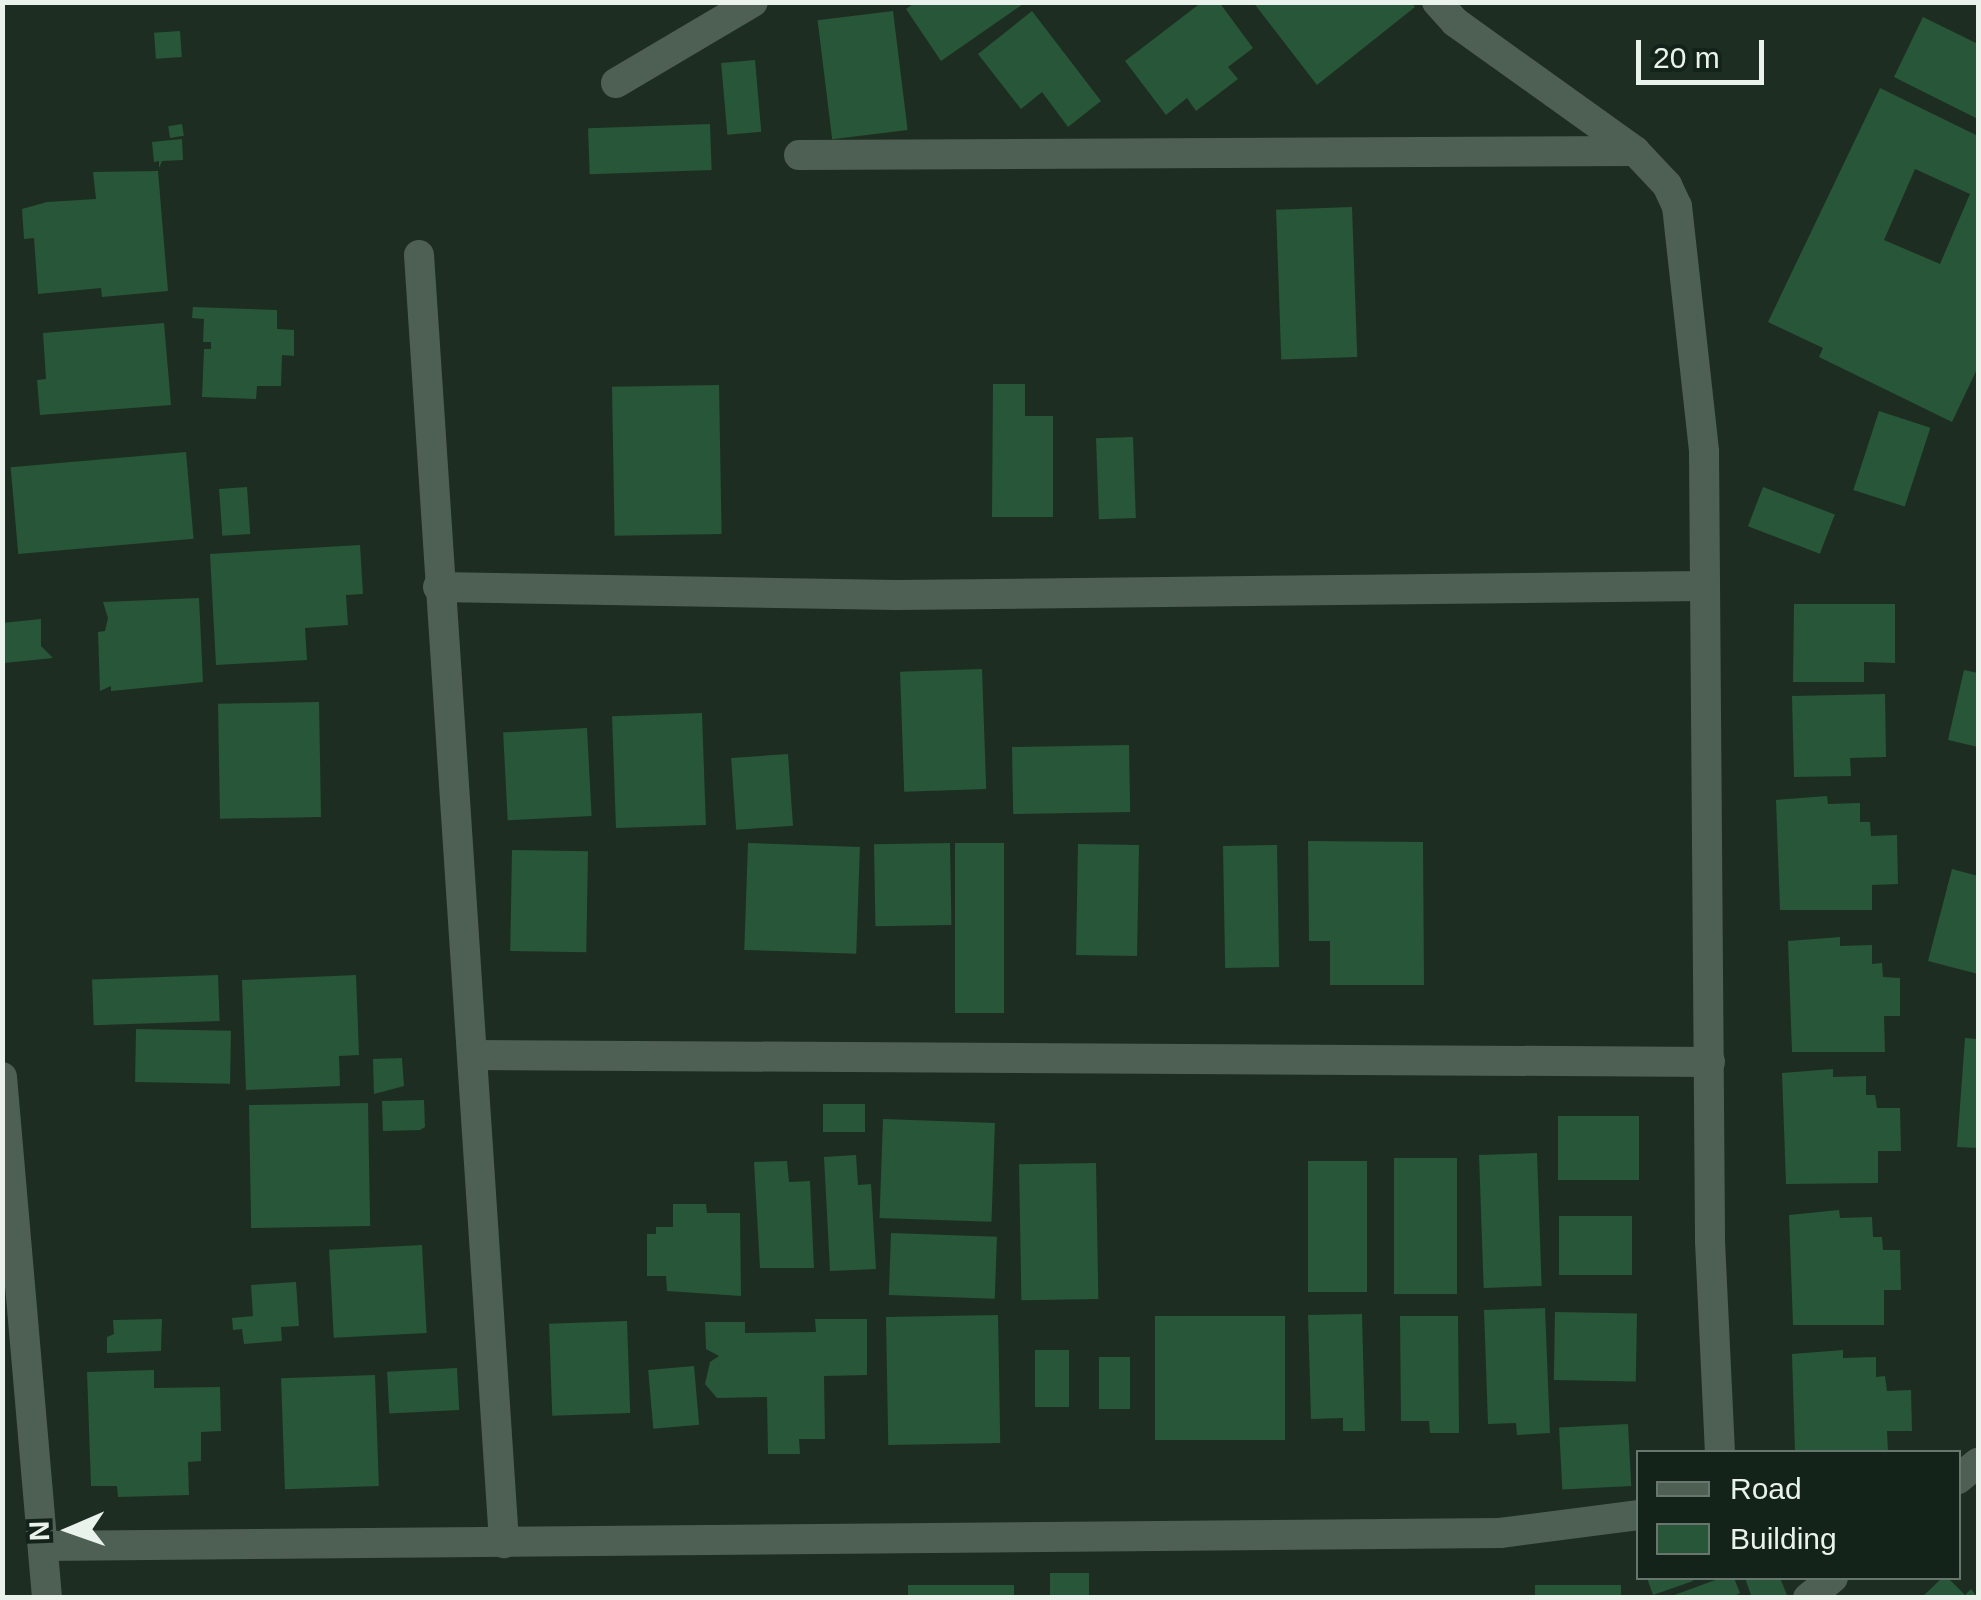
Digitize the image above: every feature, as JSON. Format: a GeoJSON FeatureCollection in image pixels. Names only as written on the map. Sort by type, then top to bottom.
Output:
{"type":"FeatureCollection","features":[{"type":"Feature","properties":{"kind":"street"},"geometry":{"type":"LineString","coordinates":[[616,83],[753,2]]}},
{"type":"Feature","properties":{"kind":"street"},"geometry":{"type":"LineString","coordinates":[[1436,2],[1454,22],[1635,151],[1667,185],[1677,206],[1704,452],[1710,1241],[1720,1450]]}},
{"type":"Feature","properties":{"kind":"street"},"geometry":{"type":"LineString","coordinates":[[798,155],[1635,151]]}},
{"type":"Feature","properties":{"kind":"street"},"geometry":{"type":"LineString","coordinates":[[418,255],[504,1543]]}},
{"type":"Feature","properties":{"kind":"street"},"geometry":{"type":"LineString","coordinates":[[438,586],[896,595],[1704,586]]}},
{"type":"Feature","properties":{"kind":"street"},"geometry":{"type":"LineString","coordinates":[[473,1055],[1710,1062]]}},
{"type":"Feature","properties":{"kind":"street"},"geometry":{"type":"LineString","coordinates":[[2,1078],[47,1598]]}},
{"type":"Feature","properties":{"kind":"street"},"geometry":{"type":"LineString","coordinates":[[44,1546],[1500,1533],[1636,1515]]}},
{"type":"Feature","properties":{"kind":"street"},"geometry":{"type":"LineString","coordinates":[[1808,1598],[1830,1580]]}},
{"type":"Feature","properties":{"kind":"building"},"geometry":{"type":"Polygon","coordinates":[[[916,2],[1026,2],[941,61],[906,9],[916,2]]]}},
{"type":"Feature","properties":{"kind":"building"},"geometry":{"type":"Polygon","coordinates":[[[1202,2],[1219,2],[1253,48],[1228,67],[1238,79],[1196,111],[1187,98],[1166,115],[1125,61],[1202,2]]]}},
{"type":"Feature","properties":{"kind":"building"},"geometry":{"type":"Polygon","coordinates":[[[1253,2],[1411,2],[1415,7],[1317,85],[1253,2]]]}},
{"type":"Feature","properties":{"kind":"building"},"geometry":{"type":"Polygon","coordinates":[[[893,11],[908,130],[832,139],[818,20],[893,11]]]}},
{"type":"Feature","properties":{"kind":"building"},"geometry":{"type":"Polygon","coordinates":[[[1032,11],[1101,101],[1068,127],[1042,92],[1021,109],[978,54],[1032,11]]]}},
{"type":"Feature","properties":{"kind":"building"},"geometry":{"type":"Polygon","coordinates":[[[1923,17],[1978,44],[1978,119],[1894,77],[1923,17]]]}},
{"type":"Feature","properties":{"kind":"building"},"geometry":{"type":"Polygon","coordinates":[[[180,31],[182,57],[156,59],[154,33],[180,31]]]}},
{"type":"Feature","properties":{"kind":"building"},"geometry":{"type":"Polygon","coordinates":[[[755,60],[761,132],[727,135],[721,63],[755,60]]]}},
{"type":"Feature","properties":{"kind":"building"},"geometry":{"type":"Polygon","coordinates":[[[1880,88],[1978,136],[1978,367],[1952,422],[1819,357],[1823,348],[1768,322],[1880,88]],[[1915,169],[1884,240],[1940,264],[1970,194],[1915,169]]]}},
{"type":"Feature","properties":{"kind":"building"},"geometry":{"type":"Polygon","coordinates":[[[182,124],[184,136],[170,138],[168,126],[182,124]]]}},
{"type":"Feature","properties":{"kind":"building"},"geometry":{"type":"Polygon","coordinates":[[[710,124],[712,170],[590,174],[588,128],[710,124]]]}},
{"type":"Feature","properties":{"kind":"building"},"geometry":{"type":"Polygon","coordinates":[[[182,139],[183,160],[162,161],[159,168],[159,161],[154,162],[152,142],[182,139]]]}},
{"type":"Feature","properties":{"kind":"building"},"geometry":{"type":"Polygon","coordinates":[[[158,171],[168,291],[102,297],[101,288],[38,294],[34,238],[24,239],[22,209],[47,202],[96,199],[93,172],[158,171]]]}},
{"type":"Feature","properties":{"kind":"building"},"geometry":{"type":"Polygon","coordinates":[[[1352,207],[1357,357],[1281,360],[1276,210],[1352,207]]]}},
{"type":"Feature","properties":{"kind":"building"},"geometry":{"type":"Polygon","coordinates":[[[193,307],[277,310],[277,329],[294,330],[294,356],[282,355],[281,386],[257,386],[256,399],[202,397],[204,349],[211,349],[211,342],[203,342],[204,319],[192,318],[193,307]]]}},
{"type":"Feature","properties":{"kind":"building"},"geometry":{"type":"Polygon","coordinates":[[[164,323],[171,405],[40,415],[37,380],[46,379],[43,333],[164,323]]]}},
{"type":"Feature","properties":{"kind":"building"},"geometry":{"type":"Polygon","coordinates":[[[993,384],[1025,384],[1025,416],[1053,416],[1053,517],[992,517],[993,384]]]}},
{"type":"Feature","properties":{"kind":"building"},"geometry":{"type":"Polygon","coordinates":[[[719,385],[722,534],[615,536],[612,387],[719,385]]]}},
{"type":"Feature","properties":{"kind":"building"},"geometry":{"type":"Polygon","coordinates":[[[1879,411],[1930,428],[1905,507],[1853,490],[1879,411]]]}},
{"type":"Feature","properties":{"kind":"building"},"geometry":{"type":"Polygon","coordinates":[[[1133,437],[1136,518],[1099,519],[1096,438],[1133,437]]]}},
{"type":"Feature","properties":{"kind":"building"},"geometry":{"type":"Polygon","coordinates":[[[186,452],[194,539],[18,554],[11,467],[186,452]]]}},
{"type":"Feature","properties":{"kind":"building"},"geometry":{"type":"Polygon","coordinates":[[[247,487],[250,534],[222,536],[219,489],[247,487]]]}},
{"type":"Feature","properties":{"kind":"building"},"geometry":{"type":"Polygon","coordinates":[[[1763,487],[1835,515],[1820,554],[1748,526],[1763,487]]]}},
{"type":"Feature","properties":{"kind":"building"},"geometry":{"type":"Polygon","coordinates":[[[360,545],[363,594],[346,595],[348,625],[305,628],[307,660],[216,665],[210,554],[360,545]]]}},
{"type":"Feature","properties":{"kind":"building"},"geometry":{"type":"Polygon","coordinates":[[[199,598],[203,682],[111,691],[111,686],[100,691],[98,632],[105,631],[108,618],[103,602],[199,598]]]}},
{"type":"Feature","properties":{"kind":"building"},"geometry":{"type":"Polygon","coordinates":[[[1794,604],[1895,604],[1895,663],[1864,662],[1864,682],[1793,682],[1794,604]]]}},
{"type":"Feature","properties":{"kind":"building"},"geometry":{"type":"Polygon","coordinates":[[[41,619],[41,646],[53,658],[4,663],[2,623],[41,619]]]}},
{"type":"Feature","properties":{"kind":"building"},"geometry":{"type":"Polygon","coordinates":[[[982,669],[986,789],[904,792],[900,672],[982,669]]]}},
{"type":"Feature","properties":{"kind":"building"},"geometry":{"type":"Polygon","coordinates":[[[1964,670],[1978,673],[1978,747],[1948,740],[1964,670]]]}},
{"type":"Feature","properties":{"kind":"building"},"geometry":{"type":"Polygon","coordinates":[[[1885,694],[1886,757],[1850,758],[1851,776],[1794,777],[1792,696],[1885,694]]]}},
{"type":"Feature","properties":{"kind":"building"},"geometry":{"type":"Polygon","coordinates":[[[319,702],[321,817],[220,819],[218,704],[319,702]]]}},
{"type":"Feature","properties":{"kind":"building"},"geometry":{"type":"Polygon","coordinates":[[[702,713],[706,825],[616,828],[612,716],[702,713]]]}},
{"type":"Feature","properties":{"kind":"building"},"geometry":{"type":"Polygon","coordinates":[[[587,728],[592,816],[508,820],[503,732],[587,728]]]}},
{"type":"Feature","properties":{"kind":"building"},"geometry":{"type":"Polygon","coordinates":[[[1129,745],[1130,812],[1013,814],[1012,747],[1129,745]]]}},
{"type":"Feature","properties":{"kind":"building"},"geometry":{"type":"Polygon","coordinates":[[[788,754],[793,826],[736,830],[731,758],[788,754]]]}},
{"type":"Feature","properties":{"kind":"building"},"geometry":{"type":"Polygon","coordinates":[[[1827,796],[1828,804],[1860,803],[1860,822],[1870,822],[1871,836],[1897,835],[1898,884],[1872,885],[1872,910],[1780,910],[1776,800],[1827,796]]]}},
{"type":"Feature","properties":{"kind":"building"},"geometry":{"type":"Polygon","coordinates":[[[1308,841],[1423,842],[1424,985],[1330,985],[1330,941],[1309,941],[1308,841]]]}},
{"type":"Feature","properties":{"kind":"building"},"geometry":{"type":"Polygon","coordinates":[[[748,843],[860,847],[856,954],[744,950],[748,843]]]}},
{"type":"Feature","properties":{"kind":"building"},"geometry":{"type":"Polygon","coordinates":[[[950,843],[951,925],[875,926],[874,844],[950,843]]]}},
{"type":"Feature","properties":{"kind":"building"},"geometry":{"type":"Polygon","coordinates":[[[955,843],[1004,843],[1004,1013],[955,1013],[955,843]]]}},
{"type":"Feature","properties":{"kind":"building"},"geometry":{"type":"Polygon","coordinates":[[[1078,844],[1139,845],[1137,956],[1076,955],[1078,844]]]}},
{"type":"Feature","properties":{"kind":"building"},"geometry":{"type":"Polygon","coordinates":[[[1277,845],[1279,967],[1225,968],[1223,846],[1277,845]]]}},
{"type":"Feature","properties":{"kind":"building"},"geometry":{"type":"Polygon","coordinates":[[[512,850],[588,851],[586,952],[510,951],[512,850]]]}},
{"type":"Feature","properties":{"kind":"building"},"geometry":{"type":"Polygon","coordinates":[[[1952,869],[1978,876],[1978,974],[1928,961],[1952,869]]]}},
{"type":"Feature","properties":{"kind":"building"},"geometry":{"type":"Polygon","coordinates":[[[1840,937],[1840,946],[1872,945],[1872,964],[1882,963],[1883,977],[1900,978],[1900,1016],[1884,1016],[1885,1052],[1792,1052],[1788,941],[1840,937]]]}},
{"type":"Feature","properties":{"kind":"building"},"geometry":{"type":"Polygon","coordinates":[[[218,975],[220,1021],[94,1025],[92,979],[218,975]]]}},
{"type":"Feature","properties":{"kind":"building"},"geometry":{"type":"Polygon","coordinates":[[[356,975],[359,1055],[339,1056],[340,1086],[246,1090],[242,980],[356,975]]]}},
{"type":"Feature","properties":{"kind":"building"},"geometry":{"type":"Polygon","coordinates":[[[136,1029],[231,1031],[230,1084],[135,1082],[136,1029]]]}},
{"type":"Feature","properties":{"kind":"building"},"geometry":{"type":"Polygon","coordinates":[[[1965,1038],[1978,1039],[1978,1148],[1957,1147],[1965,1038]]]}},
{"type":"Feature","properties":{"kind":"building"},"geometry":{"type":"Polygon","coordinates":[[[402,1058],[404,1086],[374,1094],[373,1059],[402,1058]]]}},
{"type":"Feature","properties":{"kind":"building"},"geometry":{"type":"Polygon","coordinates":[[[1833,1069],[1833,1077],[1866,1076],[1866,1095],[1875,1095],[1877,1108],[1900,1108],[1901,1151],[1878,1151],[1878,1183],[1786,1184],[1782,1073],[1833,1069]]]}},
{"type":"Feature","properties":{"kind":"building"},"geometry":{"type":"Polygon","coordinates":[[[424,1100],[425,1127],[383,1131],[382,1101],[424,1100]]]}},
{"type":"Feature","properties":{"kind":"building"},"geometry":{"type":"Polygon","coordinates":[[[368,1103],[370,1226],[251,1228],[249,1105],[368,1103]]]}},
{"type":"Feature","properties":{"kind":"building"},"geometry":{"type":"Polygon","coordinates":[[[823,1104],[865,1104],[865,1132],[823,1132],[823,1104]]]}},
{"type":"Feature","properties":{"kind":"building"},"geometry":{"type":"Polygon","coordinates":[[[1558,1116],[1639,1116],[1639,1180],[1558,1180],[1558,1116]]]}},
{"type":"Feature","properties":{"kind":"building"},"geometry":{"type":"Polygon","coordinates":[[[883,1119],[995,1123],[991,1222],[880,1218],[883,1119]]]}},
{"type":"Feature","properties":{"kind":"building"},"geometry":{"type":"Polygon","coordinates":[[[1537,1153],[1542,1286],[1484,1288],[1479,1155],[1537,1153]]]}},
{"type":"Feature","properties":{"kind":"building"},"geometry":{"type":"Polygon","coordinates":[[[856,1155],[858,1185],[871,1184],[876,1269],[830,1271],[824,1157],[856,1155]]]}},
{"type":"Feature","properties":{"kind":"building"},"geometry":{"type":"Polygon","coordinates":[[[1394,1158],[1457,1158],[1457,1294],[1394,1294],[1394,1158]]]}},
{"type":"Feature","properties":{"kind":"building"},"geometry":{"type":"Polygon","coordinates":[[[787,1161],[789,1182],[810,1181],[814,1268],[760,1268],[754,1162],[787,1161]]]}},
{"type":"Feature","properties":{"kind":"building"},"geometry":{"type":"Polygon","coordinates":[[[1308,1161],[1367,1161],[1367,1292],[1308,1292],[1308,1161]]]}},
{"type":"Feature","properties":{"kind":"building"},"geometry":{"type":"Polygon","coordinates":[[[1096,1163],[1098,1299],[1021,1300],[1019,1164],[1096,1163]]]}},
{"type":"Feature","properties":{"kind":"building"},"geometry":{"type":"Polygon","coordinates":[[[673,1204],[706,1204],[707,1213],[740,1213],[741,1296],[667,1291],[666,1276],[647,1276],[647,1234],[656,1234],[656,1227],[673,1227],[673,1204]]]}},
{"type":"Feature","properties":{"kind":"building"},"geometry":{"type":"Polygon","coordinates":[[[1839,1210],[1840,1218],[1872,1217],[1873,1237],[1882,1237],[1883,1250],[1900,1250],[1901,1290],[1884,1290],[1884,1325],[1793,1325],[1789,1215],[1839,1210]]]}},
{"type":"Feature","properties":{"kind":"building"},"geometry":{"type":"Polygon","coordinates":[[[1559,1216],[1632,1216],[1632,1275],[1559,1275],[1559,1216]]]}},
{"type":"Feature","properties":{"kind":"building"},"geometry":{"type":"Polygon","coordinates":[[[891,1233],[997,1237],[995,1299],[889,1295],[891,1233]]]}},
{"type":"Feature","properties":{"kind":"building"},"geometry":{"type":"Polygon","coordinates":[[[422,1245],[427,1333],[334,1338],[329,1250],[422,1245]]]}},
{"type":"Feature","properties":{"kind":"building"},"geometry":{"type":"Polygon","coordinates":[[[296,1282],[299,1326],[281,1327],[282,1341],[244,1344],[242,1329],[233,1330],[232,1318],[253,1316],[251,1285],[296,1282]]]}},
{"type":"Feature","properties":{"kind":"building"},"geometry":{"type":"Polygon","coordinates":[[[1545,1308],[1550,1433],[1517,1435],[1516,1423],[1488,1424],[1484,1310],[1545,1308]]]}},
{"type":"Feature","properties":{"kind":"building"},"geometry":{"type":"Polygon","coordinates":[[[1555,1312],[1637,1313],[1636,1381],[1554,1380],[1555,1312]]]}},
{"type":"Feature","properties":{"kind":"building"},"geometry":{"type":"Polygon","coordinates":[[[1362,1314],[1365,1431],[1343,1431],[1343,1418],[1311,1419],[1308,1315],[1362,1314]]]}},
{"type":"Feature","properties":{"kind":"building"},"geometry":{"type":"Polygon","coordinates":[[[998,1315],[1000,1443],[888,1445],[886,1317],[998,1315]]]}},
{"type":"Feature","properties":{"kind":"building"},"geometry":{"type":"Polygon","coordinates":[[[1155,1316],[1285,1316],[1285,1440],[1155,1440],[1155,1316]]]}},
{"type":"Feature","properties":{"kind":"building"},"geometry":{"type":"Polygon","coordinates":[[[1400,1316],[1458,1316],[1459,1433],[1430,1433],[1429,1421],[1401,1421],[1400,1316]]]}},
{"type":"Feature","properties":{"kind":"building"},"geometry":{"type":"Polygon","coordinates":[[[162,1319],[161,1351],[107,1353],[107,1337],[114,1334],[113,1320],[162,1319]]]}},
{"type":"Feature","properties":{"kind":"building"},"geometry":{"type":"Polygon","coordinates":[[[815,1319],[867,1319],[867,1375],[824,1376],[825,1439],[799,1439],[800,1454],[768,1454],[767,1397],[717,1398],[705,1384],[710,1362],[719,1356],[706,1349],[705,1322],[745,1322],[745,1333],[816,1332],[815,1319]]]}},
{"type":"Feature","properties":{"kind":"building"},"geometry":{"type":"Polygon","coordinates":[[[627,1321],[630,1413],[552,1416],[549,1324],[627,1321]]]}},
{"type":"Feature","properties":{"kind":"building"},"geometry":{"type":"Polygon","coordinates":[[[1035,1350],[1069,1350],[1069,1407],[1035,1407],[1035,1350]]]}},
{"type":"Feature","properties":{"kind":"building"},"geometry":{"type":"Polygon","coordinates":[[[1843,1350],[1843,1358],[1876,1357],[1876,1377],[1885,1376],[1887,1391],[1911,1390],[1912,1431],[1887,1431],[1888,1450],[1795,1450],[1792,1354],[1843,1350]]]}},
{"type":"Feature","properties":{"kind":"building"},"geometry":{"type":"Polygon","coordinates":[[[1099,1357],[1130,1357],[1130,1409],[1099,1409],[1099,1357]]]}},
{"type":"Feature","properties":{"kind":"building"},"geometry":{"type":"Polygon","coordinates":[[[694,1366],[699,1425],[653,1429],[648,1370],[694,1366]]]}},
{"type":"Feature","properties":{"kind":"building"},"geometry":{"type":"Polygon","coordinates":[[[457,1368],[459,1410],[389,1414],[387,1372],[457,1368]]]}},
{"type":"Feature","properties":{"kind":"building"},"geometry":{"type":"Polygon","coordinates":[[[154,1370],[154,1388],[220,1387],[221,1431],[201,1432],[201,1461],[188,1462],[189,1495],[118,1497],[117,1486],[91,1486],[87,1372],[154,1370]]]}},
{"type":"Feature","properties":{"kind":"building"},"geometry":{"type":"Polygon","coordinates":[[[375,1375],[379,1486],[285,1489],[281,1378],[375,1375]]]}},
{"type":"Feature","properties":{"kind":"building"},"geometry":{"type":"Polygon","coordinates":[[[1628,1424],[1631,1486],[1562,1490],[1559,1428],[1628,1424]]]}},
{"type":"Feature","properties":{"kind":"building"},"geometry":{"type":"Polygon","coordinates":[[[1050,1573],[1089,1573],[1089,1598],[1050,1598],[1050,1573]]]}},
{"type":"Feature","properties":{"kind":"building"},"geometry":{"type":"Polygon","coordinates":[[[1648,1580],[1693,1580],[1693,1581],[1653,1595],[1648,1580]]]}},
{"type":"Feature","properties":{"kind":"building"},"geometry":{"type":"Polygon","coordinates":[[[1716,1580],[1735,1580],[1740,1593],[1731,1598],[1666,1598],[1716,1580]]]}},
{"type":"Feature","properties":{"kind":"building"},"geometry":{"type":"Polygon","coordinates":[[[1746,1580],[1781,1580],[1787,1595],[1752,1598],[1746,1580]]]}},
{"type":"Feature","properties":{"kind":"building"},"geometry":{"type":"Polygon","coordinates":[[[1940,1580],[1950,1580],[1965,1595],[1971,1589],[1978,1598],[1921,1598],[1940,1580]]]}},
{"type":"Feature","properties":{"kind":"building"},"geometry":{"type":"Polygon","coordinates":[[[908,1585],[1014,1585],[1014,1598],[908,1598],[908,1585]]]}},
{"type":"Feature","properties":{"kind":"building"},"geometry":{"type":"Polygon","coordinates":[[[1535,1585],[1621,1585],[1621,1598],[1535,1598],[1535,1585]]]}}]}
